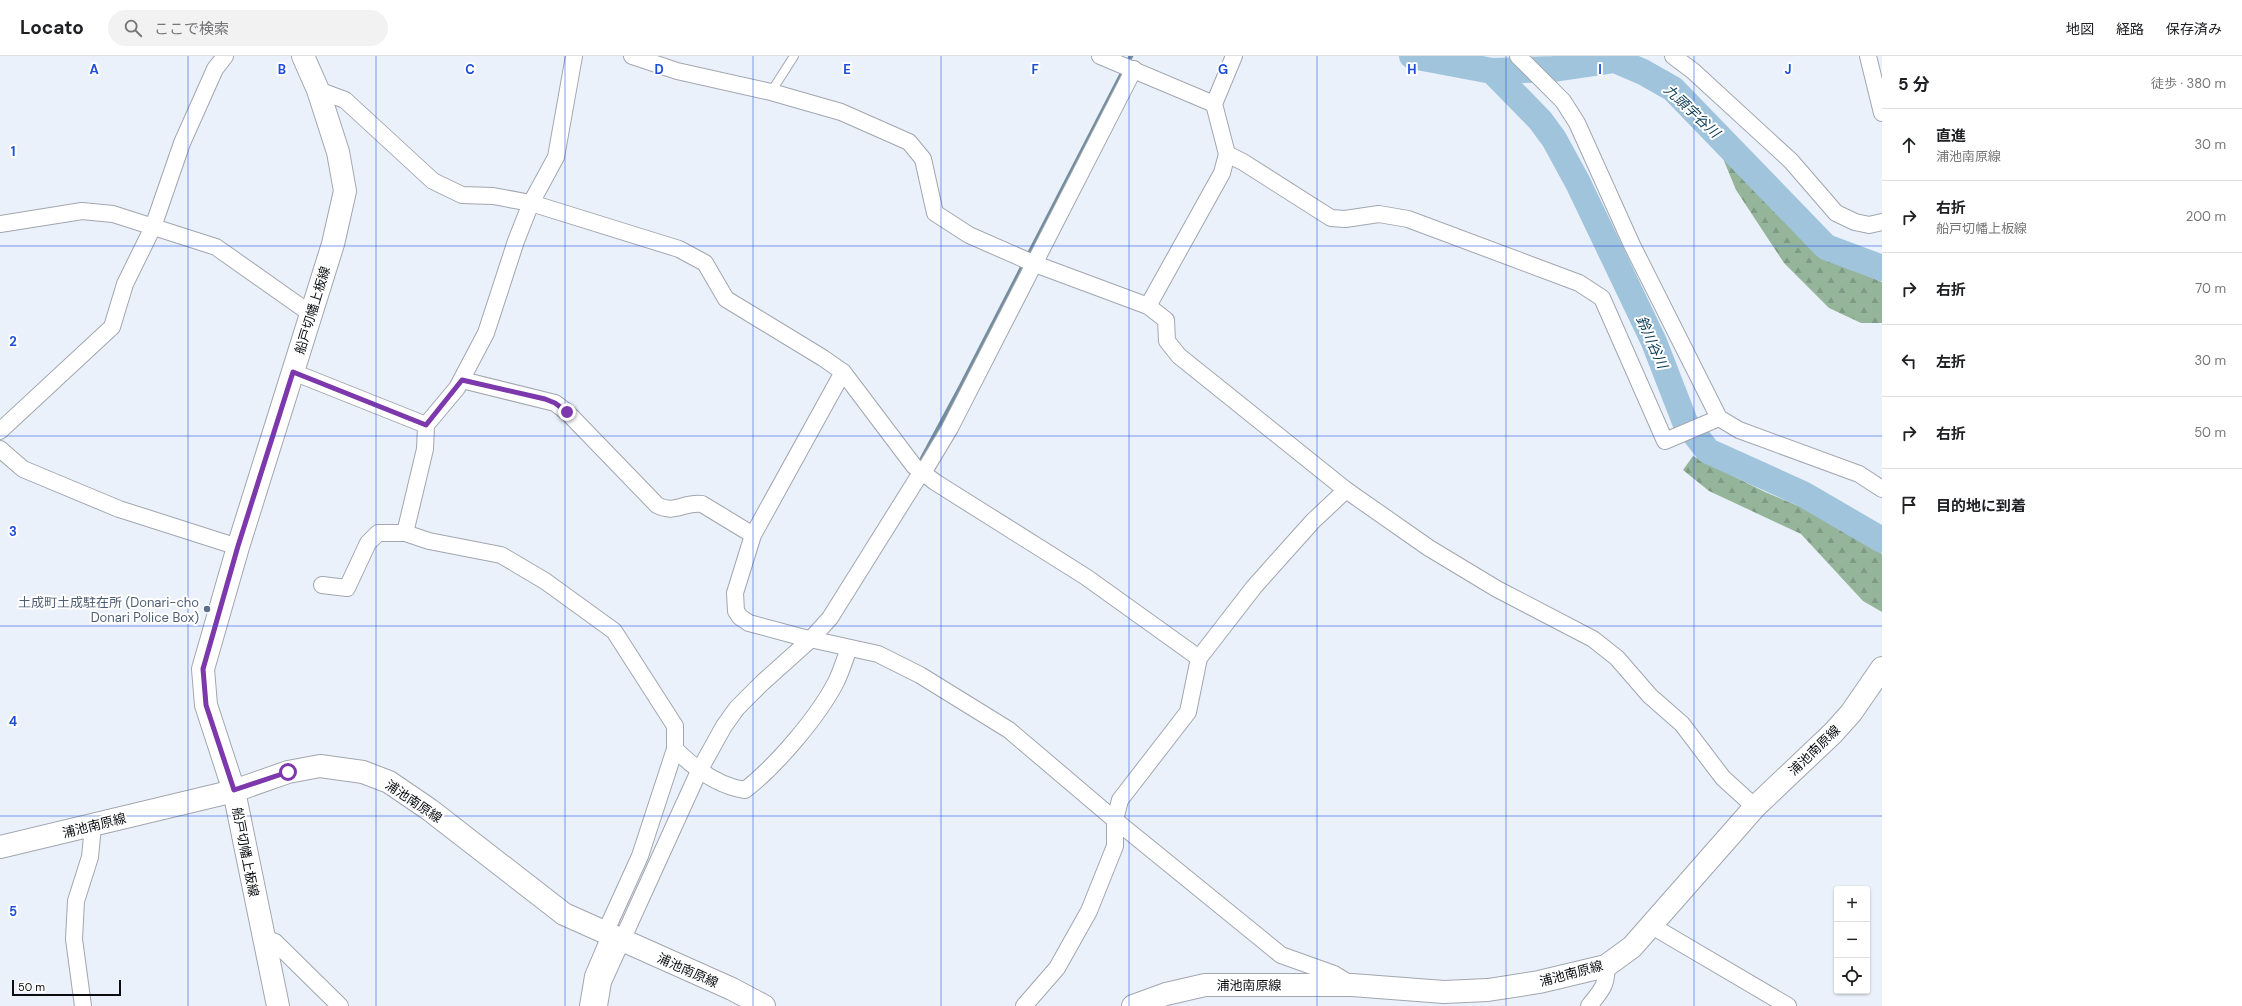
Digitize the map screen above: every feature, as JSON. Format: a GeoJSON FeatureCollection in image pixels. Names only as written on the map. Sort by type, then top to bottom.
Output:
{"type":"FeatureCollection","features":[{"type":"Feature","properties":{"kind":"main road","name":"船戸切幡上板線"},"geometry":{"type":"LineString","coordinates":[[278,1006],[262,937],[234,790],[206,705],[203,669],[238,546],[333,244],[344,191],[338,152],[318,90],[303,56]]}},
{"type":"Feature","properties":{"kind":"main road","name":"浦池南原線"},"geometry":{"type":"LineString","coordinates":[[1133,1006],[1166,994],[1205,985],[1352,985],[1444,992],[1488,990],[1539,982],[1606,966],[1632,947],[1652,926],[1689,880],[1755,807],[1833,733],[1851,713],[1882,668]]}},
{"type":"Feature","properties":{"kind":"main road","name":"浦池南原線"},"geometry":{"type":"LineString","coordinates":[[0,848],[234,790],[288,772],[320,766],[364,772],[389,782],[430,810],[564,914],[612,937],[732,989],[764,1006]]}},
{"type":"Feature","properties":{"kind":"street"},"geometry":{"type":"LineString","coordinates":[[0,431],[112,326],[124,284],[152,227],[182,143],[215,69],[225,56]]}},
{"type":"Feature","properties":{"kind":"street"},"geometry":{"type":"LineString","coordinates":[[405,533],[425,449],[426,425],[462,380],[486,333],[516,240],[531,203],[556,157],[574,56]]}},
{"type":"Feature","properties":{"kind":"street"},"geometry":{"type":"LineString","coordinates":[[632,56],[677,71],[771,92],[841,112],[909,142],[923,159],[935,212],[969,235],[1029,261],[1148,306],[1166,320],[1167,341],[1179,356],[1346,490],[1436,552],[1497,589],[1593,639],[1617,658],[1650,696],[1682,724],[1723,778],[1755,807]]}},
{"type":"Feature","properties":{"kind":"street"},"geometry":{"type":"LineString","coordinates":[[1100,56],[1214,104]]}},
{"type":"Feature","properties":{"kind":"street"},"geometry":{"type":"LineString","coordinates":[[1148,306],[1222,173],[1227,154],[1214,104],[1234,56]]}},
{"type":"Feature","properties":{"kind":"street"},"geometry":{"type":"LineString","coordinates":[[1518,56],[1563,101],[1577,123],[1713,420],[1859,474],[1882,489]]}},
{"type":"Feature","properties":{"kind":"street"},"geometry":{"type":"LineString","coordinates":[[1673,56],[1693,71],[1791,162],[1836,212],[1855,222],[1869,226],[1882,222]]}},
{"type":"Feature","properties":{"kind":"street"},"geometry":{"type":"LineString","coordinates":[[1868,56],[1882,113]]}},
{"type":"Feature","properties":{"kind":"street"},"geometry":{"type":"LineString","coordinates":[[588,1006],[593,976],[696,769],[737,708],[806,638],[830,618],[851,588],[919,470],[950,428],[1029,261],[1128,67]]}},
{"type":"Feature","properties":{"kind":"street"},"geometry":{"type":"LineString","coordinates":[[318,90],[345,100],[433,181],[462,195],[493,196],[531,203],[679,249],[705,263],[726,299],[823,358],[843,372],[919,470],[955,496],[1086,577],[1199,658]]}},
{"type":"Feature","properties":{"kind":"street"},"geometry":{"type":"LineString","coordinates":[[1227,154],[1243,162],[1331,218],[1345,219],[1380,214],[1408,219],[1585,287],[1602,298],[1664,441],[1713,420]]}},
{"type":"Feature","properties":{"kind":"street"},"geometry":{"type":"LineString","coordinates":[[0,224],[82,211],[113,214],[216,247],[311,314]]}},
{"type":"Feature","properties":{"kind":"street"},"geometry":{"type":"LineString","coordinates":[[293,372],[426,425]]}},
{"type":"Feature","properties":{"kind":"street"},"geometry":{"type":"LineString","coordinates":[[843,372],[753,535],[735,593],[736,611],[740,617],[749,622],[806,638],[878,654],[920,675],[1009,730],[1115,820],[1281,955],[1334,974],[1352,985]]}},
{"type":"Feature","properties":{"kind":"street"},"geometry":{"type":"LineString","coordinates":[[462,380],[555,403],[567,412],[657,505],[670,510],[696,503],[702,504],[753,535]]}},
{"type":"Feature","properties":{"kind":"street"},"geometry":{"type":"LineString","coordinates":[[0,448],[23,469],[111,506],[238,546]]}},
{"type":"Feature","properties":{"kind":"street"},"geometry":{"type":"LineString","coordinates":[[1024,1006],[1057,968],[1089,911],[1115,846],[1115,820],[1120,800],[1188,712],[1199,658],[1254,587],[1313,521],[1346,490]]}},
{"type":"Feature","properties":{"kind":"street"},"geometry":{"type":"LineString","coordinates":[[322,585],[347,588],[368,543],[378,533],[405,533],[429,541],[501,555],[545,581],[614,631],[675,726],[675,749],[612,937],[599,1006]]}},
{"type":"Feature","properties":{"kind":"street"},"geometry":{"type":"LineString","coordinates":[[675,749],[696,769],[731,788],[745,790],[761,778],[818,709],[836,682],[849,648]]}},
{"type":"Feature","properties":{"kind":"street"},"geometry":{"type":"LineString","coordinates":[[83,1006],[74,939],[76,901],[90,857],[93,826]]}},
{"type":"Feature","properties":{"kind":"street"},"geometry":{"type":"LineString","coordinates":[[1652,926],[1788,1006]]}},
{"type":"Feature","properties":{"kind":"street"},"geometry":{"type":"LineString","coordinates":[[262,937],[275,942],[340,1006]]}},
{"type":"Feature","properties":{"kind":"street"},"geometry":{"type":"LineString","coordinates":[[1589,1006],[1601,992],[1607,978],[1606,966]]}},
{"type":"Feature","properties":{"kind":"lane"},"geometry":{"type":"LineString","coordinates":[[771,92],[794,56]]}},
{"type":"Feature","properties":{"kind":"green space"},"geometry":{"type":"Polygon","coordinates":[[[1722,156],[1821,256],[1882,282],[1882,323],[1861,323],[1829,308],[1784,263],[1736,190],[1722,156]]]}},
{"type":"Feature","properties":{"kind":"green space"},"geometry":{"type":"Polygon","coordinates":[[[1693,456],[1765,492],[1832,520],[1882,554],[1882,612],[1863,601],[1801,534],[1709,491],[1683,470],[1693,456]]]}},
{"type":"Feature","properties":{"kind":"waterway"},"geometry":{"type":"LineString","coordinates":[[918,466],[961,386],[1131,56]]}},
{"type":"Feature","properties":{"kind":"waterway","name":"九頭宇谷川"},"geometry":{"type":"LineString","coordinates":[[1412,56],[1492,71],[1554,69],[1615,60],[1643,72],[1673,89],[1826,247],[1882,268]]}},
{"type":"Feature","properties":{"kind":"waterway","name":"鈴川谷川"},"geometry":{"type":"LineString","coordinates":[[1492,71],[1540,120],[1554,139],[1578,183],[1654,342],[1685,422],[1708,451],[1803,494],[1882,540]]}},
{"type":"Feature","properties":{"kind":"place","name":"土成町土成駐在所 (Donari-cho Donari Police Box)"},"geometry":{"type":"Point","coordinates":[207,609]}},
{"type":"Feature","properties":{"kind":"route"},"geometry":{"type":"LineString","coordinates":[[288,772],[234,790],[206,705],[203,669],[238,546],[293,372],[426,425],[462,380],[545,399],[555,403],[567,412]]}}]}
